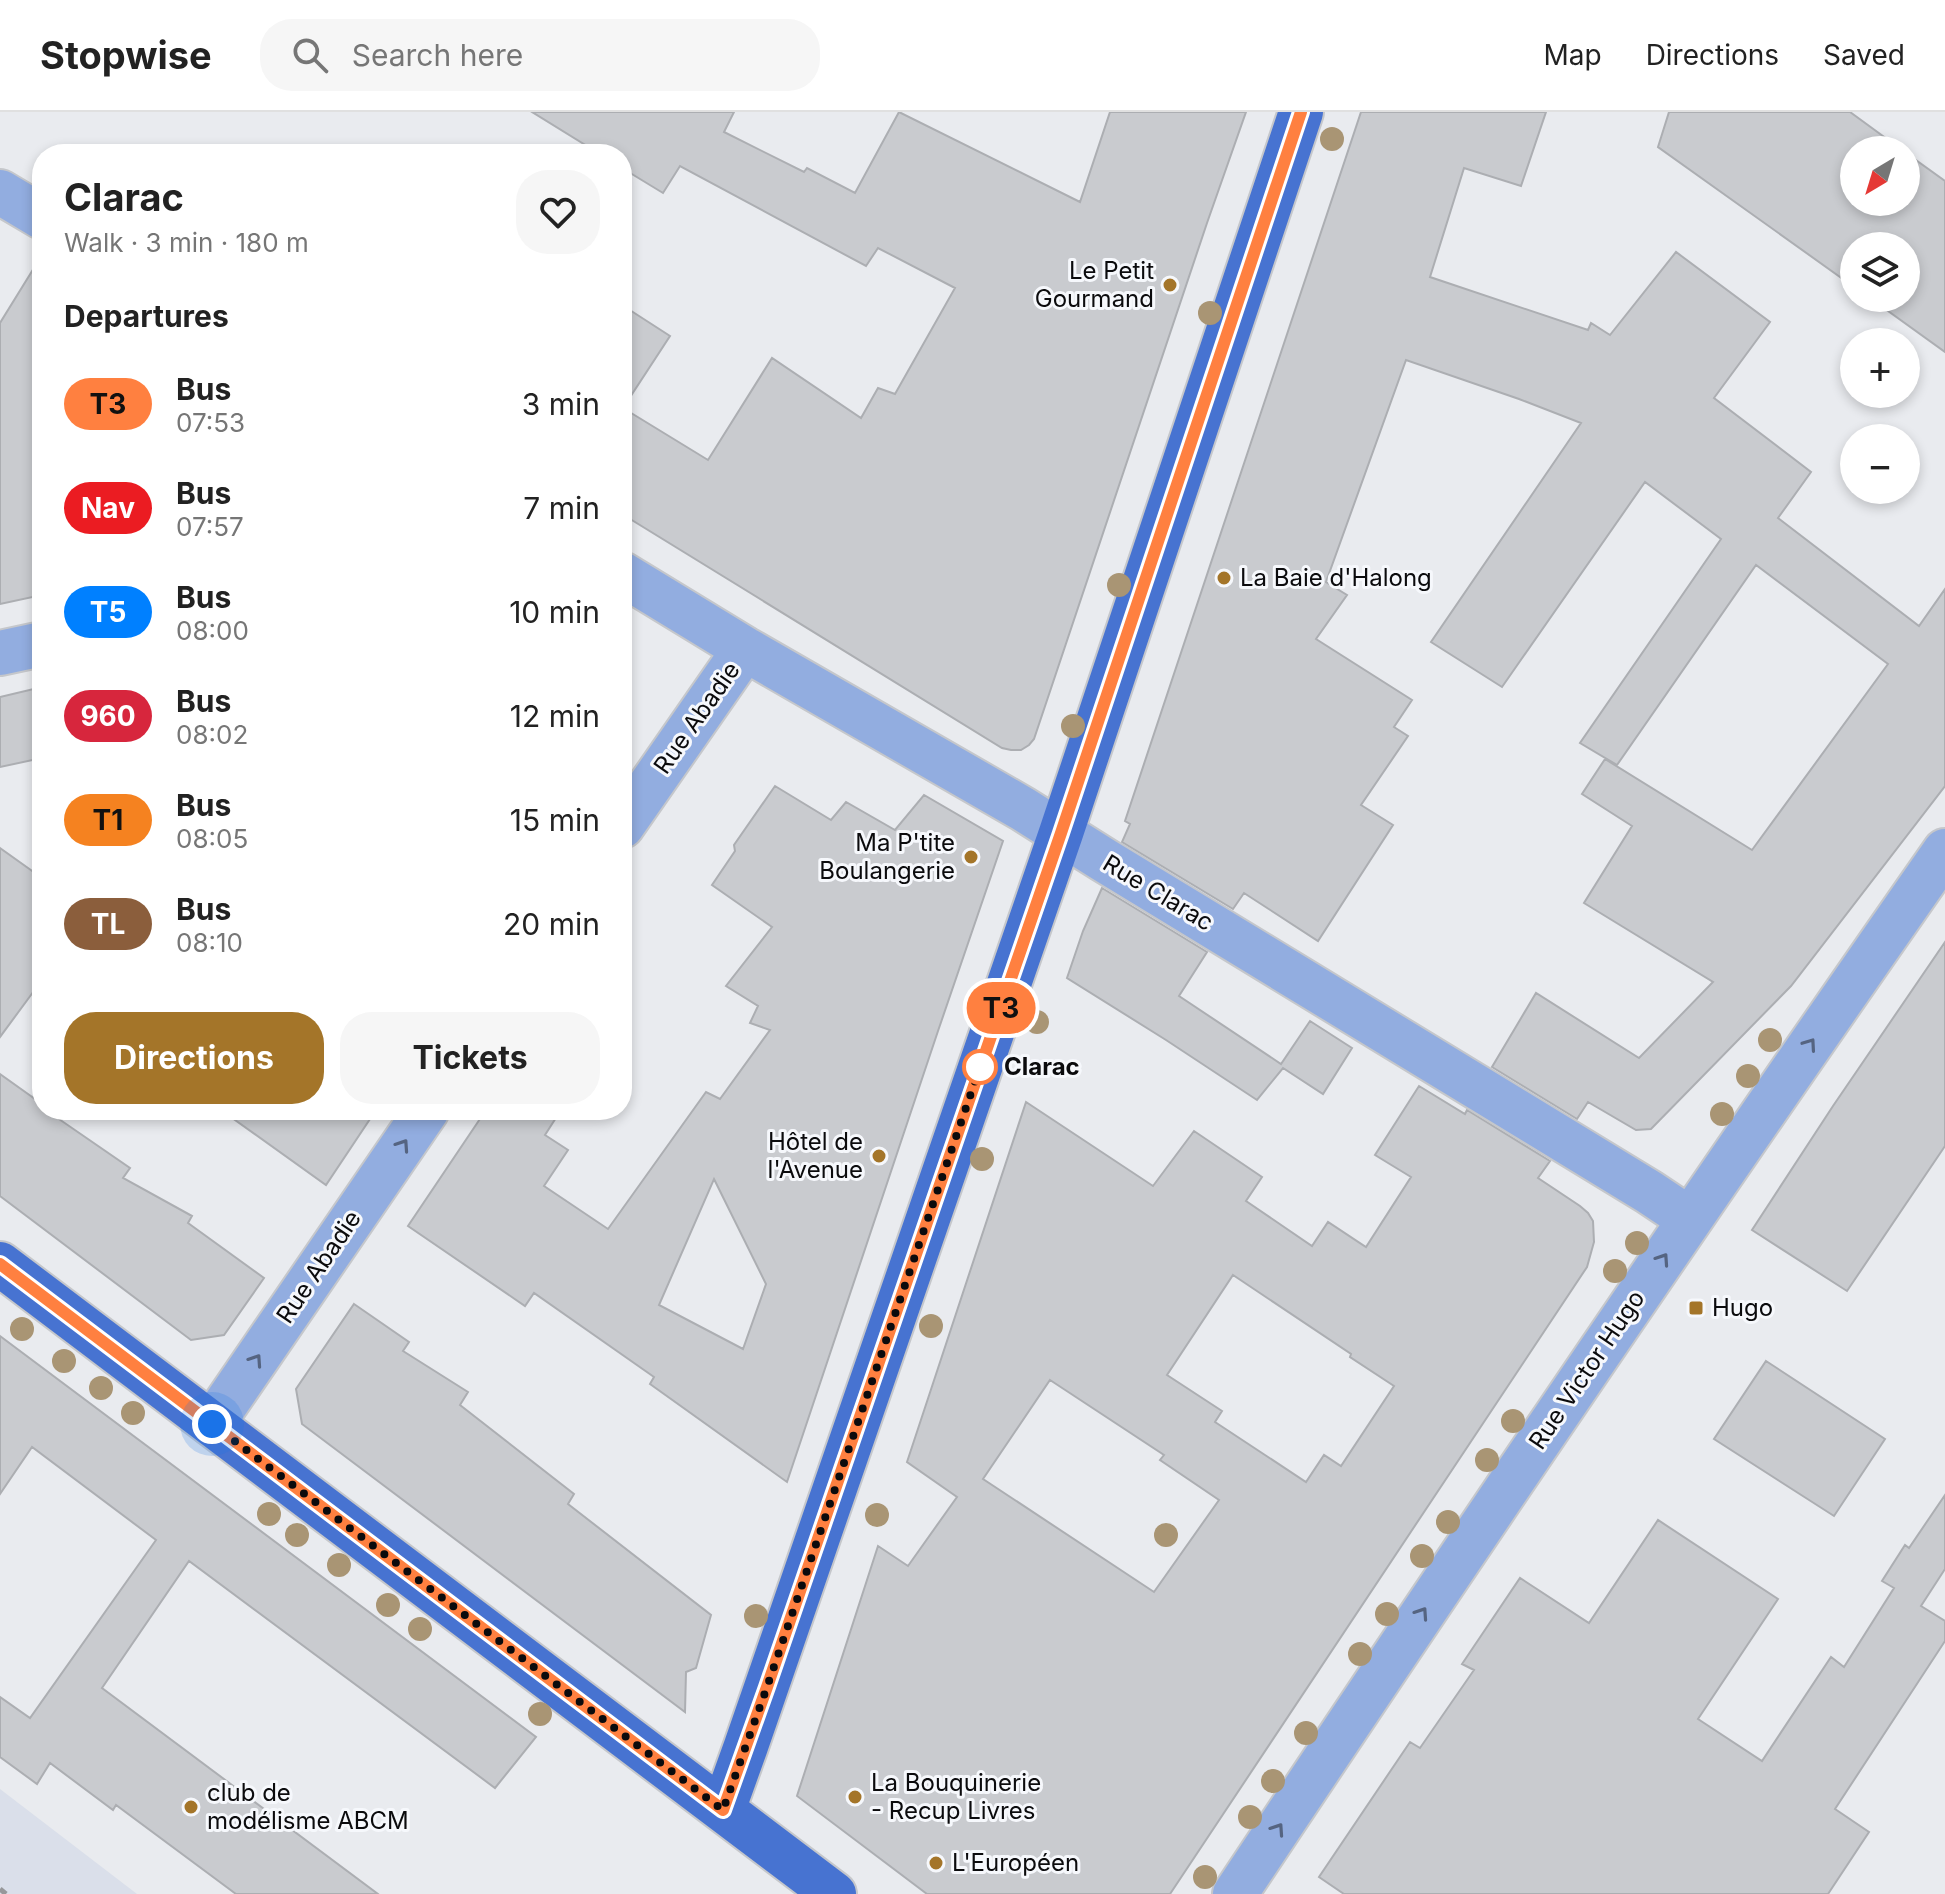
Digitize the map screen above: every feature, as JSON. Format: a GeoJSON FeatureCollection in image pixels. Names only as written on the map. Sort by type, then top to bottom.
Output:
{"type":"FeatureCollection","features":[{"type":"Feature","properties":{"kind":"main road"},"geometry":{"type":"LineString","coordinates":[[723,1810],[1061,833],[1301,112]]}},
{"type":"Feature","properties":{"kind":"main road"},"geometry":{"type":"LineString","coordinates":[[0,1264],[834,1894]]}},
{"type":"Feature","properties":{"kind":"street"},"geometry":{"type":"LineString","coordinates":[[0,192],[32,211]]}},
{"type":"Feature","properties":{"kind":"street","name":"Rue Clarac"},"geometry":{"type":"LineString","coordinates":[[632,580],[1023,809],[1649,1192],[1689,1221]]}},
{"type":"Feature","properties":{"kind":"street"},"geometry":{"type":"LineString","coordinates":[[0,653],[32,646]]}},
{"type":"Feature","properties":{"kind":"street","name":"Rue Abadie"},"geometry":{"type":"LineString","coordinates":[[632,812],[745,649]]}},
{"type":"Feature","properties":{"kind":"street","name":"Rue Victor Hugo"},"geometry":{"type":"LineString","coordinates":[[1235,1894],[1484,1521],[1945,851]]}},
{"type":"Feature","properties":{"kind":"street","name":"Rue Abadie"},"geometry":{"type":"LineString","coordinates":[[212,1424],[420,1120]]}},
{"type":"Feature","properties":{"kind":"path"},"geometry":{"type":"LineString","coordinates":[[0,1889],[6,1894]]}},
{"type":"Feature","properties":{"kind":"shaded area"},"geometry":{"type":"Polygon","coordinates":[[[0,1789],[137,1894],[0,1894],[0,1789]]]}},
{"type":"Feature","properties":{"kind":"building"},"geometry":{"type":"Polygon","coordinates":[[[532,112],[734,112],[724,132],[804,172],[807,168],[855,193],[899,112],[1080,202],[1110,112],[1246,112],[1034,739],[1029,745],[1021,750],[1002,748],[632,520],[632,414],[708,460],[772,358],[861,418],[878,388],[895,394],[955,288],[878,248],[866,266],[680,166],[663,193],[632,174],[632,144],[584,144],[532,112]]]}},
{"type":"Feature","properties":{"kind":"building"},"geometry":{"type":"Polygon","coordinates":[[[1361,112],[1546,112],[1521,186],[1464,168],[1430,277],[1588,330],[1591,323],[1610,335],[1676,252],[1770,322],[1714,398],[1811,472],[1778,518],[1919,626],[1945,589],[1945,786],[1791,986],[1651,1129],[1636,1130],[1588,1102],[1577,1119],[1492,1067],[1536,993],[1639,1058],[1713,982],[1584,903],[1632,826],[1582,794],[1605,759],[1752,850],[1888,664],[1756,565],[1617,765],[1580,743],[1721,539],[1645,482],[1502,687],[1431,642],[1581,423],[1406,360],[1326,582],[1347,595],[1316,639],[1412,700],[1394,727],[1408,736],[1361,805],[1393,825],[1318,941],[1244,893],[1233,909],[1122,842],[1130,824],[1125,821],[1361,112]]]}},
{"type":"Feature","properties":{"kind":"building"},"geometry":{"type":"Polygon","coordinates":[[[1669,112],[1850,112],[1883,136],[1840,136],[1840,216],[1920,216],[1920,163],[1945,181],[1945,352],[1920,334],[1920,328],[1912,328],[1889,312],[1920,312],[1920,232],[1840,232],[1840,277],[1658,147],[1669,112]]]}},
{"type":"Feature","properties":{"kind":"building"},"geometry":{"type":"Polygon","coordinates":[[[32,271],[32,597],[0,604],[0,323],[32,271]]]}},
{"type":"Feature","properties":{"kind":"building"},"geometry":{"type":"Polygon","coordinates":[[[632,311],[670,336],[632,394],[632,311]]]}},
{"type":"Feature","properties":{"kind":"building"},"geometry":{"type":"Polygon","coordinates":[[[32,689],[32,760],[0,767],[0,697],[32,689]]]}},
{"type":"Feature","properties":{"kind":"building"},"geometry":{"type":"Polygon","coordinates":[[[775,786],[831,820],[846,802],[895,830],[924,795],[1003,841],[787,1482],[650,1384],[654,1377],[534,1293],[525,1306],[408,1226],[479,1120],[555,1120],[545,1135],[568,1150],[544,1186],[608,1229],[706,1092],[720,1099],[770,1030],[750,1023],[758,1006],[726,986],[772,927],[712,885],[735,851],[734,845],[775,786]],[[714,1179],[659,1305],[743,1349],[766,1284],[714,1179]]]}},
{"type":"Feature","properties":{"kind":"building"},"geometry":{"type":"Polygon","coordinates":[[[0,848],[32,871],[32,994],[0,1037],[0,848]]]}},
{"type":"Feature","properties":{"kind":"building"},"geometry":{"type":"Polygon","coordinates":[[[1102,888],[1207,952],[1179,996],[1281,1064],[1310,1021],[1352,1048],[1323,1094],[1283,1068],[1257,1100],[1067,978],[1102,888]]]}},
{"type":"Feature","properties":{"kind":"building"},"geometry":{"type":"Polygon","coordinates":[[[1945,942],[1945,1146],[1847,1291],[1752,1230],[1945,942]]]}},
{"type":"Feature","properties":{"kind":"building"},"geometry":{"type":"Polygon","coordinates":[[[0,1074],[32,1097],[32,1120],[60,1120],[130,1168],[123,1178],[192,1216],[188,1223],[264,1278],[224,1335],[191,1340],[0,1196],[0,1074]]]}},
{"type":"Feature","properties":{"kind":"building"},"geometry":{"type":"Polygon","coordinates":[[[1419,1086],[1465,1114],[1467,1110],[1550,1161],[1538,1178],[1580,1206],[1593,1221],[1594,1242],[1587,1267],[1170,1894],[927,1894],[797,1796],[878,1546],[908,1566],[957,1497],[907,1462],[1026,1102],[1153,1186],[1194,1131],[1262,1177],[1246,1201],[1312,1246],[1328,1222],[1366,1247],[1411,1177],[1375,1155],[1419,1086]],[[1233,1275],[1167,1375],[1222,1411],[1215,1422],[1306,1482],[1324,1455],[1341,1466],[1394,1386],[1233,1275]],[[1050,1380],[983,1479],[1154,1592],[1219,1500],[1160,1460],[1164,1455],[1050,1380]]]}},
{"type":"Feature","properties":{"kind":"building"},"geometry":{"type":"Polygon","coordinates":[[[235,1120],[369,1120],[326,1185],[235,1120]]]}},
{"type":"Feature","properties":{"kind":"building"},"geometry":{"type":"Polygon","coordinates":[[[354,1304],[409,1342],[403,1351],[468,1392],[460,1405],[574,1494],[568,1504],[711,1615],[696,1668],[686,1672],[685,1712],[302,1424],[296,1389],[354,1304]]]}},
{"type":"Feature","properties":{"kind":"building"},"geometry":{"type":"Polygon","coordinates":[[[0,1336],[536,1737],[495,1788],[189,1561],[102,1688],[378,1894],[236,1894],[116,1805],[113,1810],[50,1763],[37,1784],[0,1757],[0,1697],[30,1718],[156,1540],[32,1447],[0,1494],[0,1336]]]}},
{"type":"Feature","properties":{"kind":"building"},"geometry":{"type":"Polygon","coordinates":[[[1766,1361],[1885,1439],[1834,1516],[1714,1439],[1766,1361]]]}},
{"type":"Feature","properties":{"kind":"building"},"geometry":{"type":"Polygon","coordinates":[[[1945,1495],[1945,1569],[1921,1606],[1945,1621],[1945,1641],[1835,1809],[1869,1832],[1828,1894],[1344,1894],[1319,1877],[1410,1742],[1420,1748],[1474,1670],[1462,1664],[1520,1578],[1589,1623],[1658,1520],[1778,1599],[1698,1719],[1762,1761],[1831,1657],[1844,1667],[1894,1588],[1882,1581],[1905,1545],[1909,1548],[1945,1495]]]}},
{"type":"Feature","properties":{"kind":"bus line","name":"T3"},"geometry":{"type":"LineString","coordinates":[[0,1264],[723,1810],[1051,862],[1301,112]]}},
{"type":"Feature","properties":{"kind":"place","name":"Le Petit Gourmand"},"geometry":{"type":"Point","coordinates":[1170,285]}},
{"type":"Feature","properties":{"kind":"place","name":"La Baie d'Halong"},"geometry":{"type":"Point","coordinates":[1224,578]}},
{"type":"Feature","properties":{"kind":"place","name":"Ma P'tite Boulangerie"},"geometry":{"type":"Point","coordinates":[971,857]}},
{"type":"Feature","properties":{"kind":"place","name":"Clarac"},"geometry":{"type":"Point","coordinates":[980,1067]}},
{"type":"Feature","properties":{"kind":"place","name":"Hôtel de l'Avenue"},"geometry":{"type":"Point","coordinates":[879,1156]}},
{"type":"Feature","properties":{"kind":"place","name":"Hugo"},"geometry":{"type":"Point","coordinates":[1696,1308]}},
{"type":"Feature","properties":{"kind":"place","name":"La Bouquinerie - Recup Livres"},"geometry":{"type":"Point","coordinates":[855,1797]}},
{"type":"Feature","properties":{"kind":"place","name":"club de modélisme ABCM"},"geometry":{"type":"Point","coordinates":[191,1807]}},
{"type":"Feature","properties":{"kind":"place","name":"L'Européen"},"geometry":{"type":"Point","coordinates":[936,1863]}},
{"type":"Feature","properties":{"kind":"route"},"geometry":{"type":"LineString","coordinates":[[212,1424],[723,1810],[980,1067]]}}]}
